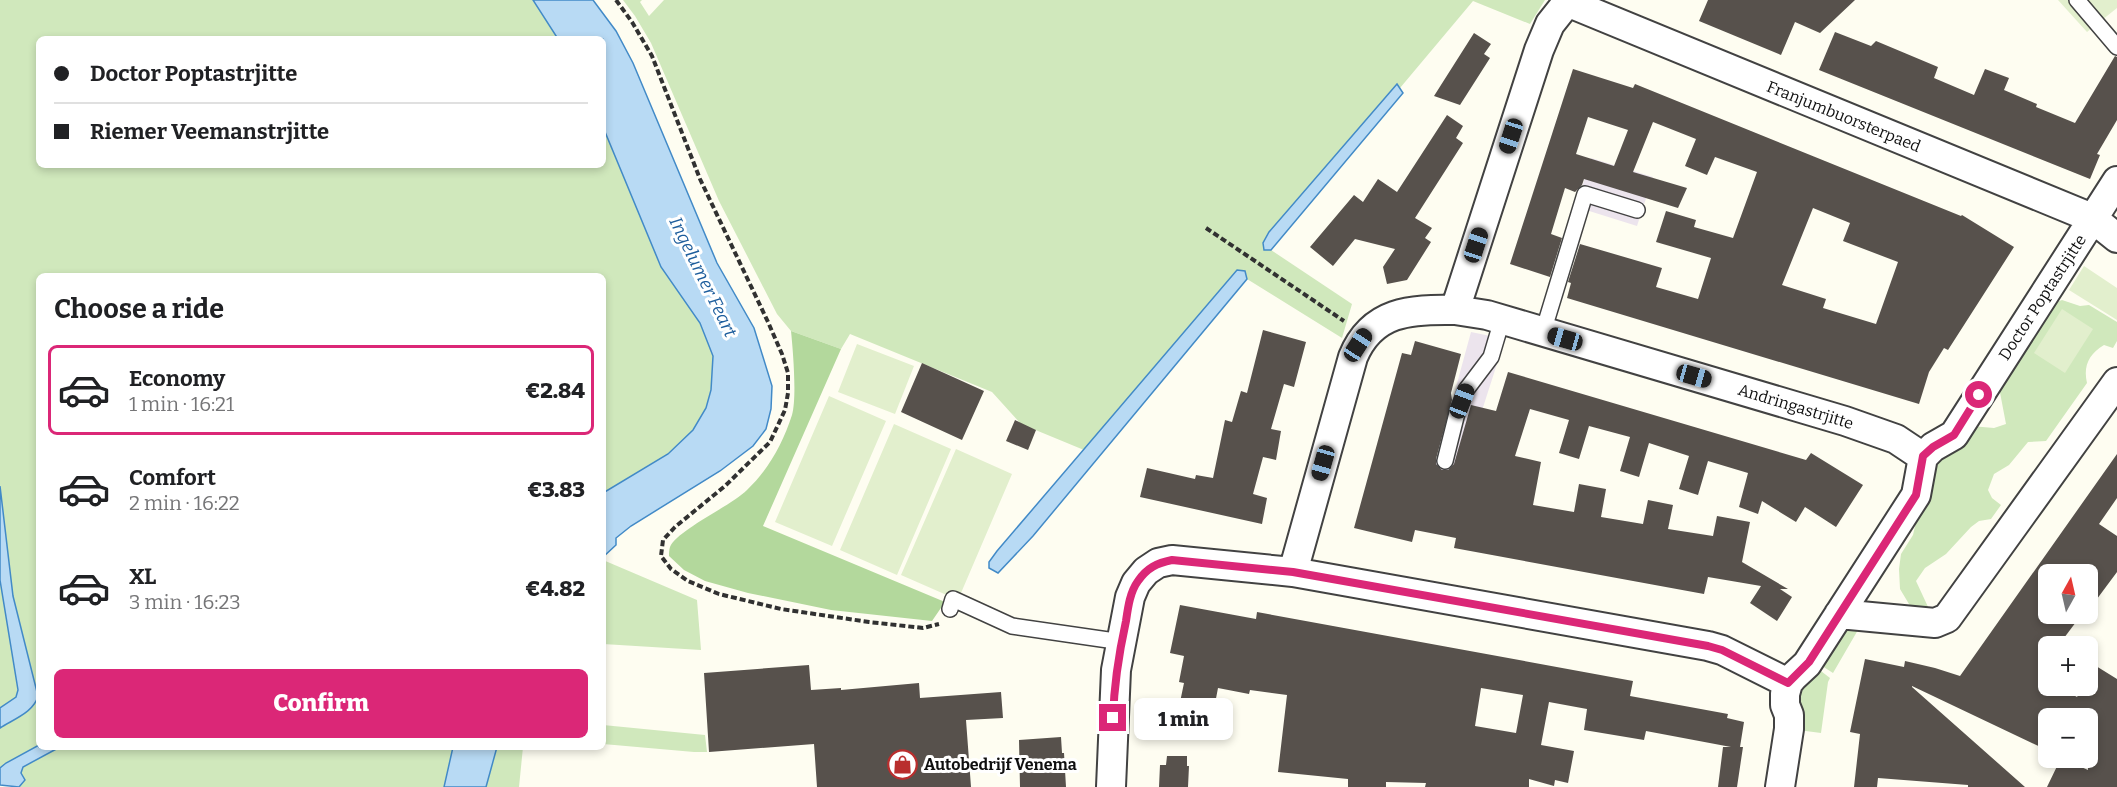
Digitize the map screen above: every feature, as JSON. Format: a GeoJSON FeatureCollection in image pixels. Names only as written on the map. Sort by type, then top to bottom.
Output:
{"type":"FeatureCollection","features":[{"type":"Feature","properties":{"kind":"street","name":"Franjumbuorsterpaed"},"geometry":{"type":"LineString","coordinates":[[1568,1],[2092,218],[2117,238]]}},
{"type":"Feature","properties":{"kind":"street"},"geometry":{"type":"LineString","coordinates":[[1455,310],[1539,50],[1550,24],[1568,1]]}},
{"type":"Feature","properties":{"kind":"street","name":"Doctor Poptastrjitte"},"geometry":{"type":"LineString","coordinates":[[1923,456],[1933,447],[1954,435],[2117,181]]}},
{"type":"Feature","properties":{"kind":"street","name":"Andringastrjitte"},"geometry":{"type":"LineString","coordinates":[[1365,334],[1376,324],[1390,317],[1433,310],[1455,310],[1502,320],[1845,420],[1896,439],[1923,456]]}},
{"type":"Feature","properties":{"kind":"street"},"geometry":{"type":"LineString","coordinates":[[1293,572],[1353,357],[1365,334]]}},
{"type":"Feature","properties":{"kind":"street"},"geometry":{"type":"LineString","coordinates":[[1839,614],[1935,622],[1947,618],[2117,382]]}},
{"type":"Feature","properties":{"kind":"street"},"geometry":{"type":"LineString","coordinates":[[1780,787],[1789,729],[1789,715],[1785,705],[1788,683],[1807,664],[1916,495],[1923,456]]}},
{"type":"Feature","properties":{"kind":"street"},"geometry":{"type":"LineString","coordinates":[[1111,787],[1116,670],[1130,597],[1136,583],[1158,562],[1172,560],[1293,572],[1708,646],[1722,650],[1788,683]]}},
{"type":"Feature","properties":{"kind":"lane"},"geometry":{"type":"LineString","coordinates":[[2077,0],[2117,47]]}},
{"type":"Feature","properties":{"kind":"lane"},"geometry":{"type":"LineString","coordinates":[[1543,332],[1585,194],[1637,210]]}},
{"type":"Feature","properties":{"kind":"lane"},"geometry":{"type":"LineString","coordinates":[[1445,461],[1457,413],[1466,390],[1491,357],[1502,320]]}},
{"type":"Feature","properties":{"kind":"lane"},"geometry":{"type":"LineString","coordinates":[[950,609],[953,599],[1012,626],[1122,642]]}},
{"type":"Feature","properties":{"kind":"path"},"geometry":{"type":"LineString","coordinates":[[616,0],[652,56],[700,179],[756,294],[788,373],[785,410],[770,442],[725,486],[675,526],[663,540],[661,556],[671,569],[688,581],[719,594],[781,609],[923,628],[940,623],[950,609]]}},
{"type":"Feature","properties":{"kind":"path"},"geometry":{"type":"LineString","coordinates":[[1206,228],[1365,334]]}},
{"type":"Feature","properties":{"kind":"shaded area"},"geometry":{"type":"Polygon","coordinates":[[[1591,158],[1653,177],[1637,226],[1586,210],[1542,316],[1591,158]]]}},
{"type":"Feature","properties":{"kind":"shaded area"},"geometry":{"type":"Polygon","coordinates":[[[1471,332],[1505,339],[1477,426],[1481,494],[1432,475],[1471,332]]]}},
{"type":"Feature","properties":{"kind":"green space"},"geometry":{"type":"Polygon","coordinates":[[[0,0],[533,0],[556,36],[36,36],[36,168],[606,168],[606,134],[661,267],[700,323],[713,356],[711,390],[706,408],[693,430],[668,454],[606,491],[606,273],[36,273],[36,747],[0,768],[0,728],[32,708],[13,596],[0,486],[0,0]]]}},
{"type":"Feature","properties":{"kind":"green space"},"geometry":{"type":"Polygon","coordinates":[[[623,0],[642,0],[640,2],[649,16],[664,0],[1545,0],[1530,24],[1473,1],[1400,88],[1397,85],[1267,250],[1271,250],[1352,304],[1342,338],[1247,279],[1247,275],[1237,270],[1084,450],[1021,424],[992,392],[850,334],[841,349],[791,331],[777,314],[719,201],[651,43],[623,0]]]}},
{"type":"Feature","properties":{"kind":"green space"},"geometry":{"type":"Polygon","coordinates":[[[2058,0],[2117,0],[2117,8],[2087,32],[2058,0]]]}},
{"type":"Feature","properties":{"kind":"green space"},"geometry":{"type":"Polygon","coordinates":[[[2084,266],[2117,288],[2117,320],[2069,290],[2084,266]]]}},
{"type":"Feature","properties":{"kind":"green space"},"geometry":{"type":"Polygon","coordinates":[[[2062,300],[2080,306],[2089,305],[2117,322],[2117,341],[2113,348],[2104,345],[2091,356],[2086,371],[2087,383],[2046,441],[2028,442],[2009,465],[1994,474],[1988,490],[1992,498],[2001,505],[1991,519],[1979,521],[1946,554],[1925,568],[1916,581],[1929,609],[1912,609],[1900,589],[1899,569],[1901,554],[1913,535],[1916,522],[1912,518],[1929,470],[1971,426],[1994,428],[2006,424],[1998,382],[2045,310],[2053,308],[2057,302],[2062,300]]]}},
{"type":"Feature","properties":{"kind":"green space"},"geometry":{"type":"Polygon","coordinates":[[[2062,309],[2093,329],[2065,373],[2034,353],[2062,309]]]}},
{"type":"Feature","properties":{"kind":"green space"},"geometry":{"type":"Polygon","coordinates":[[[791,331],[841,349],[763,526],[945,602],[932,621],[831,610],[748,593],[705,581],[684,570],[669,556],[670,547],[683,533],[747,490],[769,464],[780,445],[792,415],[794,397],[791,331]]]}},
{"type":"Feature","properties":{"kind":"green space"},"geometry":{"type":"Polygon","coordinates":[[[857,344],[914,366],[895,414],[838,392],[857,344]]]}},
{"type":"Feature","properties":{"kind":"green space"},"geometry":{"type":"Polygon","coordinates":[[[829,396],[886,421],[832,546],[775,522],[829,396]]]}},
{"type":"Feature","properties":{"kind":"green space"},"geometry":{"type":"Polygon","coordinates":[[[894,424],[951,449],[897,575],[840,550],[894,424]]]}},
{"type":"Feature","properties":{"kind":"green space"},"geometry":{"type":"Polygon","coordinates":[[[956,449],[1012,474],[958,600],[901,575],[956,449]]]}},
{"type":"Feature","properties":{"kind":"green space"},"geometry":{"type":"Polygon","coordinates":[[[606,561],[697,600],[701,650],[606,644],[606,561]]]}},
{"type":"Feature","properties":{"kind":"green space"},"geometry":{"type":"Polygon","coordinates":[[[0,580],[18,691],[16,697],[0,708],[0,580]]]}},
{"type":"Feature","properties":{"kind":"green space"},"geometry":{"type":"Polygon","coordinates":[[[1862,623],[1833,673],[1819,664],[1843,627],[1862,623]]]}},
{"type":"Feature","properties":{"kind":"green space"},"geometry":{"type":"Polygon","coordinates":[[[1817,668],[1830,678],[1821,733],[1798,730],[1794,697],[1817,668]]]}},
{"type":"Feature","properties":{"kind":"green space"},"geometry":{"type":"Polygon","coordinates":[[[606,725],[705,735],[707,752],[606,744],[606,725]]]}},
{"type":"Feature","properties":{"kind":"green space"},"geometry":{"type":"Polygon","coordinates":[[[54,750],[452,750],[444,787],[19,787],[25,780],[21,773],[23,767],[54,750]]]}},
{"type":"Feature","properties":{"kind":"green space"},"geometry":{"type":"Polygon","coordinates":[[[496,750],[523,750],[519,787],[486,787],[496,750]]]}},
{"type":"Feature","properties":{"kind":"water","name":"Ingelumer Feart"},"geometry":{"type":"Polygon","coordinates":[[[533,0],[593,0],[616,31],[633,63],[717,263],[754,328],[772,386],[771,409],[766,429],[753,446],[720,471],[631,526],[616,538],[616,545],[606,554],[606,491],[668,454],[693,430],[706,408],[711,390],[713,356],[700,323],[661,267],[606,134],[606,36],[556,36],[533,0]]]}},
{"type":"Feature","properties":{"kind":"water"},"geometry":{"type":"Polygon","coordinates":[[[1397,84],[1403,93],[1271,250],[1264,250],[1263,243],[1269,232],[1397,84]]]}},
{"type":"Feature","properties":{"kind":"water"},"geometry":{"type":"Polygon","coordinates":[[[1237,270],[1245,271],[1247,279],[1033,536],[998,573],[989,568],[989,562],[997,551],[1237,270]]]}},
{"type":"Feature","properties":{"kind":"water"},"geometry":{"type":"Polygon","coordinates":[[[0,486],[13,596],[36,688],[36,702],[28,711],[0,728],[0,708],[16,697],[18,690],[0,580],[0,486]]]}},
{"type":"Feature","properties":{"kind":"water"},"geometry":{"type":"Polygon","coordinates":[[[36,747],[36,750],[54,750],[23,767],[21,773],[25,780],[19,787],[0,785],[0,768],[36,747]]]}},
{"type":"Feature","properties":{"kind":"water"},"geometry":{"type":"Polygon","coordinates":[[[452,750],[496,750],[486,787],[444,787],[452,750]]]}},
{"type":"Feature","properties":{"kind":"building"},"geometry":{"type":"Polygon","coordinates":[[[1708,0],[1855,0],[1820,33],[1795,22],[1781,55],[1699,21],[1708,0]]]}},
{"type":"Feature","properties":{"kind":"building"},"geometry":{"type":"Polygon","coordinates":[[[1835,32],[1871,46],[1876,41],[1938,67],[1934,78],[1974,95],[1985,69],[2009,78],[2004,90],[2037,104],[2036,107],[2075,123],[2115,56],[2117,57],[2117,120],[2097,154],[2100,155],[2090,179],[1819,70],[1835,32]]]}},
{"type":"Feature","properties":{"kind":"building"},"geometry":{"type":"Polygon","coordinates":[[[1474,33],[1491,44],[1484,54],[1490,58],[1460,105],[1434,96],[1474,33]]]}},
{"type":"Feature","properties":{"kind":"building"},"geometry":{"type":"Polygon","coordinates":[[[1573,69],[1633,88],[1635,84],[1962,215],[2014,247],[1948,350],[1944,348],[1929,372],[1919,404],[1567,298],[1571,283],[1568,282],[1580,244],[1662,268],[1656,287],[1698,299],[1711,258],[1656,242],[1666,211],[1696,220],[1694,227],[1733,238],[1757,172],[1715,157],[1707,175],[1685,166],[1696,139],[1653,122],[1633,172],[1687,188],[1678,208],[1584,179],[1575,192],[1565,188],[1551,234],[1562,238],[1550,277],[1510,264],[1573,69]],[[1588,117],[1576,154],[1614,166],[1628,130],[1588,117]],[[1813,208],[1782,285],[1826,299],[1823,308],[1876,324],[1898,262],[1843,241],[1850,223],[1813,208]]]}},
{"type":"Feature","properties":{"kind":"building"},"geometry":{"type":"Polygon","coordinates":[[[1447,115],[1463,126],[1456,138],[1463,143],[1415,218],[1432,228],[1425,238],[1431,242],[1407,280],[1387,284],[1383,267],[1395,249],[1355,239],[1333,266],[1310,247],[1354,195],[1363,202],[1378,179],[1397,192],[1447,115]]]}},
{"type":"Feature","properties":{"kind":"building"},"geometry":{"type":"Polygon","coordinates":[[[1263,330],[1306,342],[1294,387],[1284,384],[1271,429],[1281,431],[1276,460],[1263,457],[1253,494],[1267,498],[1262,524],[1140,497],[1147,468],[1195,479],[1196,475],[1213,478],[1225,420],[1232,422],[1241,391],[1247,393],[1263,330]]]}},
{"type":"Feature","properties":{"kind":"building"},"geometry":{"type":"Polygon","coordinates":[[[1415,341],[1461,354],[1451,393],[1452,400],[1436,459],[1436,464],[1442,470],[1448,470],[1454,464],[1471,405],[1496,411],[1508,372],[1806,460],[1811,453],[1863,485],[1836,527],[1805,507],[1796,522],[1762,501],[1758,514],[1739,507],[1748,473],[1708,461],[1698,495],[1679,489],[1689,456],[1649,443],[1639,477],[1620,471],[1630,437],[1589,426],[1579,459],[1559,453],[1569,420],[1530,409],[1515,456],[1541,462],[1533,505],[1574,512],[1579,484],[1606,489],[1601,517],[1643,524],[1648,500],[1673,505],[1668,529],[1713,536],[1717,516],[1750,522],[1742,562],[1788,589],[1780,589],[1792,597],[1777,621],[1750,603],[1761,586],[1708,577],[1704,594],[1454,548],[1456,538],[1415,530],[1412,542],[1354,528],[1402,353],[1411,355],[1415,341]]]}},
{"type":"Feature","properties":{"kind":"building"},"geometry":{"type":"Polygon","coordinates":[[[922,363],[984,391],[962,440],[901,412],[922,363]]]}},
{"type":"Feature","properties":{"kind":"building"},"geometry":{"type":"Polygon","coordinates":[[[1015,420],[1036,430],[1028,450],[1006,441],[1015,420]]]}},
{"type":"Feature","properties":{"kind":"building"},"geometry":{"type":"Polygon","coordinates":[[[2117,454],[2117,498],[2099,524],[2117,536],[2117,572],[2098,598],[2098,564],[2039,564],[2117,454]]]}},
{"type":"Feature","properties":{"kind":"building"},"geometry":{"type":"Polygon","coordinates":[[[2038,566],[2038,624],[2074,624],[2066,636],[2038,636],[2038,696],[2098,696],[2098,667],[2117,679],[2117,787],[2047,787],[2056,768],[2088,770],[2088,768],[2098,768],[2098,708],[2038,708],[2038,746],[1912,686],[2025,787],[1968,787],[1968,785],[1878,778],[1877,787],[1854,787],[1860,734],[1850,732],[1865,659],[1904,667],[1905,661],[1960,676],[2038,566]]]}},
{"type":"Feature","properties":{"kind":"building"},"geometry":{"type":"Polygon","coordinates":[[[1180,605],[1256,619],[1257,612],[1633,681],[1630,696],[1728,714],[1727,718],[1744,722],[1737,787],[1718,787],[1723,747],[1731,747],[1646,731],[1644,740],[1584,730],[1587,709],[1549,702],[1541,745],[1574,751],[1568,783],[1555,780],[1554,786],[1529,779],[1529,787],[1425,787],[1426,783],[1386,782],[1386,787],[1348,787],[1348,779],[1278,772],[1287,695],[1250,690],[1249,694],[1218,688],[1213,714],[1179,707],[1184,683],[1179,682],[1184,656],[1170,653],[1180,605]],[[1481,688],[1475,726],[1516,733],[1523,695],[1481,688]]]}},
{"type":"Feature","properties":{"kind":"building"},"geometry":{"type":"Polygon","coordinates":[[[809,665],[811,690],[841,688],[841,690],[919,683],[920,698],[1001,692],[1003,718],[966,720],[971,787],[817,787],[814,744],[709,752],[704,673],[809,665]]]}},
{"type":"Feature","properties":{"kind":"building"},"geometry":{"type":"Polygon","coordinates":[[[1061,737],[1066,787],[1020,787],[1019,740],[1061,737]]]}},
{"type":"Feature","properties":{"kind":"building"},"geometry":{"type":"Polygon","coordinates":[[[1167,756],[1187,756],[1188,787],[1159,787],[1160,765],[1166,765],[1167,756]]]}},
{"type":"Feature","properties":{"kind":"place","name":"Autobedrijf Venema"},"geometry":{"type":"Point","coordinates":[903,764]}},
{"type":"Feature","properties":{"kind":"route"},"geometry":{"type":"LineString","coordinates":[[1113,718],[1116,670],[1130,597],[1136,583],[1146,571],[1158,562],[1172,560],[1293,572],[1708,646],[1722,650],[1788,683],[1809,662],[1916,495],[1920,483],[1923,456],[1933,447],[1954,435],[1979,395]]}}]}
